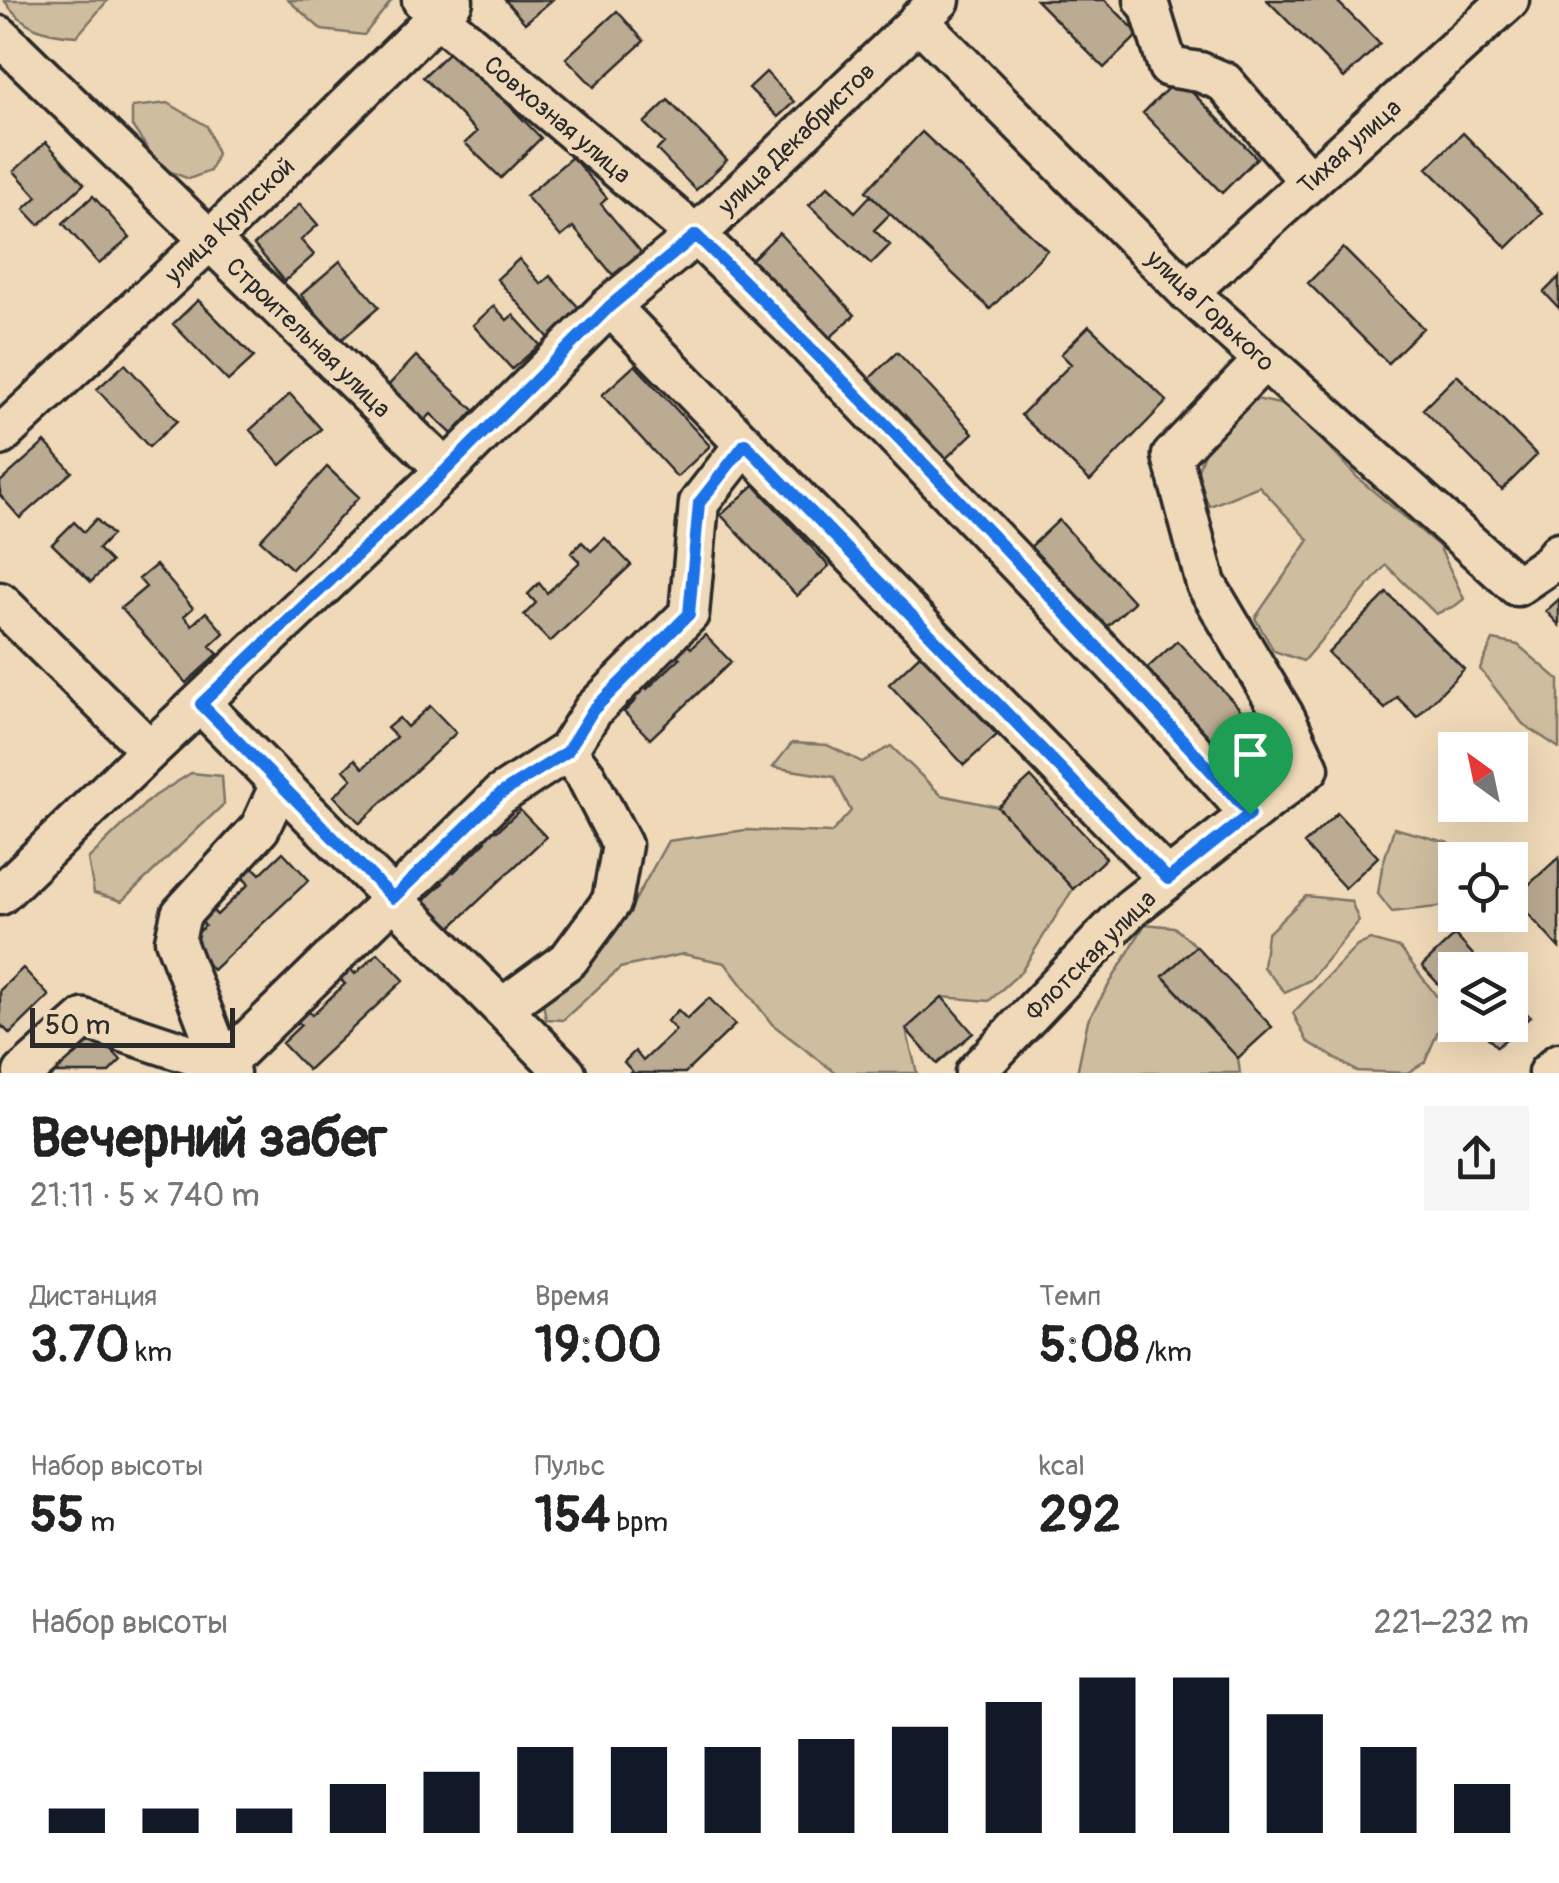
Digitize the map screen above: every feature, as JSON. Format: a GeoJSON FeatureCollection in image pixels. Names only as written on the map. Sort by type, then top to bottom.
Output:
{"type":"FeatureCollection","features":[{"type":"Feature","properties":{"kind":"street"},"geometry":{"type":"LineString","coordinates":[[1144,0],[1149,5],[1168,67],[1200,72],[1224,82],[1310,181]]}},
{"type":"Feature","properties":{"kind":"street","name":"Тихая улица"},"geometry":{"type":"LineString","coordinates":[[1188,292],[1509,0]]}},
{"type":"Feature","properties":{"kind":"street","name":"Совхозная улица"},"geometry":{"type":"LineString","coordinates":[[438,5],[696,235],[819,356],[1131,682],[1250,814]]}},
{"type":"Feature","properties":{"kind":"street","name":"улица Крупской"},"geometry":{"type":"LineString","coordinates":[[0,436],[210,240],[438,5]]}},
{"type":"Feature","properties":{"kind":"street","name":"улица Декабристов"},"geometry":{"type":"LineString","coordinates":[[0,895],[446,470],[610,306],[696,235],[929,10]]}},
{"type":"Feature","properties":{"kind":"street","name":"улица Горького"},"geometry":{"type":"LineString","coordinates":[[929,10],[1188,292],[1264,360],[1546,570]]}},
{"type":"Feature","properties":{"kind":"street","name":"Строительная улица"},"geometry":{"type":"LineString","coordinates":[[0,36],[446,470]]}},
{"type":"Feature","properties":{"kind":"street"},"geometry":{"type":"LineString","coordinates":[[610,306],[1168,879]]}},
{"type":"Feature","properties":{"kind":"street","name":"Флотская улица"},"geometry":{"type":"LineString","coordinates":[[975,1073],[1130,909],[1309,768],[1286,719],[1206,584],[1172,456],[1264,360]]}},
{"type":"Feature","properties":{"kind":"street"},"geometry":{"type":"LineString","coordinates":[[227,1069],[500,794],[567,752],[593,710],[689,614],[699,503],[745,444]]}},
{"type":"Feature","properties":{"kind":"street"},"geometry":{"type":"LineString","coordinates":[[0,602],[150,750]]}},
{"type":"Feature","properties":{"kind":"street"},"geometry":{"type":"LineString","coordinates":[[201,704],[566,1073]]}},
{"type":"Feature","properties":{"kind":"street"},"geometry":{"type":"LineString","coordinates":[[502,1008],[568,958],[612,902],[622,845],[586,776],[567,752]]}},
{"type":"Feature","properties":{"kind":"street"},"geometry":{"type":"LineString","coordinates":[[227,1069],[174,940],[181,914],[260,828],[280,784]]}},
{"type":"Feature","properties":{"kind":"street"},"geometry":{"type":"LineString","coordinates":[[22,1073],[84,1019],[227,1069]]}},
{"type":"Feature","properties":{"kind":"street"},"geometry":{"type":"LineString","coordinates":[[1548,1073],[1559,1063]]}},
{"type":"Feature","properties":{"kind":"shaded area"},"geometry":{"type":"Polygon","coordinates":[[[4,0],[108,0],[77,36],[35,28],[4,0]]]}},
{"type":"Feature","properties":{"kind":"shaded area"},"geometry":{"type":"Polygon","coordinates":[[[288,0],[392,0],[364,35],[322,30],[288,0]]]}},
{"type":"Feature","properties":{"kind":"shaded area"},"geometry":{"type":"Polygon","coordinates":[[[168,103],[207,126],[217,154],[210,171],[189,179],[161,168],[132,126],[132,107],[168,103]]]}},
{"type":"Feature","properties":{"kind":"shaded area"},"geometry":{"type":"Polygon","coordinates":[[[1256,399],[1289,406],[1359,479],[1439,546],[1464,599],[1436,614],[1386,565],[1303,661],[1274,651],[1255,618],[1309,540],[1259,486],[1210,506],[1192,486],[1205,450],[1256,399]]]}},
{"type":"Feature","properties":{"kind":"shaded area"},"geometry":{"type":"Polygon","coordinates":[[[1493,640],[1518,645],[1559,680],[1559,748],[1523,724],[1480,669],[1493,640]]]}},
{"type":"Feature","properties":{"kind":"shaded area"},"geometry":{"type":"Polygon","coordinates":[[[792,743],[827,745],[862,762],[891,746],[941,795],[998,807],[1073,889],[1021,972],[989,1001],[942,997],[906,1029],[917,1073],[836,1073],[772,1024],[725,963],[683,954],[620,968],[563,1020],[546,1019],[543,1003],[627,915],[668,841],[746,830],[831,833],[851,811],[834,777],[773,767],[792,743]]]}},
{"type":"Feature","properties":{"kind":"shaded area"},"geometry":{"type":"Polygon","coordinates":[[[191,773],[222,776],[224,804],[122,901],[94,893],[88,859],[150,799],[191,773]]]}},
{"type":"Feature","properties":{"kind":"shaded area"},"geometry":{"type":"Polygon","coordinates":[[[1394,828],[1445,842],[1438,842],[1438,907],[1392,912],[1378,894],[1394,828]]]}},
{"type":"Feature","properties":{"kind":"shaded area"},"geometry":{"type":"Polygon","coordinates":[[[1306,896],[1351,901],[1359,921],[1310,980],[1285,992],[1263,967],[1267,934],[1306,896]]]}},
{"type":"Feature","properties":{"kind":"shaded area"},"geometry":{"type":"Polygon","coordinates":[[[1145,924],[1174,927],[1196,946],[1163,977],[1238,1058],[1240,1073],[1077,1073],[1088,1020],[1145,924]]]}},
{"type":"Feature","properties":{"kind":"shaded area"},"geometry":{"type":"Polygon","coordinates":[[[1370,940],[1400,948],[1438,998],[1438,1031],[1425,1062],[1407,1073],[1356,1071],[1307,1041],[1293,1013],[1357,946],[1370,940]]]}},
{"type":"Feature","properties":{"kind":"building"},"geometry":{"type":"Polygon","coordinates":[[[505,0],[552,0],[525,23],[505,0]]]}},
{"type":"Feature","properties":{"kind":"building"},"geometry":{"type":"Polygon","coordinates":[[[1036,0],[1105,0],[1139,34],[1104,68],[1036,0]]]}},
{"type":"Feature","properties":{"kind":"building"},"geometry":{"type":"Polygon","coordinates":[[[1267,0],[1336,0],[1380,44],[1344,78],[1267,0]]]}},
{"type":"Feature","properties":{"kind":"building"},"geometry":{"type":"Polygon","coordinates":[[[617,11],[644,41],[594,87],[566,58],[617,11]]]}},
{"type":"Feature","properties":{"kind":"building"},"geometry":{"type":"Polygon","coordinates":[[[453,48],[541,138],[501,178],[465,143],[477,132],[423,77],[453,48]]]}},
{"type":"Feature","properties":{"kind":"building"},"geometry":{"type":"Polygon","coordinates":[[[766,72],[794,102],[778,117],[749,88],[766,72]]]}},
{"type":"Feature","properties":{"kind":"building"},"geometry":{"type":"Polygon","coordinates":[[[1178,78],[1257,158],[1222,193],[1143,113],[1178,78]]]}},
{"type":"Feature","properties":{"kind":"building"},"geometry":{"type":"Polygon","coordinates":[[[668,100],[727,160],[696,190],[657,150],[664,143],[644,123],[668,100]]]}},
{"type":"Feature","properties":{"kind":"building"},"geometry":{"type":"Polygon","coordinates":[[[922,132],[1047,250],[990,309],[866,191],[922,132]]]}},
{"type":"Feature","properties":{"kind":"building"},"geometry":{"type":"Polygon","coordinates":[[[1463,133],[1542,213],[1507,248],[1427,168],[1463,133]]]}},
{"type":"Feature","properties":{"kind":"building"},"geometry":{"type":"Polygon","coordinates":[[[46,142],[84,184],[39,225],[24,209],[37,197],[14,171],[46,142]]]}},
{"type":"Feature","properties":{"kind":"building"},"geometry":{"type":"Polygon","coordinates":[[[572,157],[607,198],[601,204],[641,252],[613,275],[573,227],[561,237],[526,196],[572,157]]]}},
{"type":"Feature","properties":{"kind":"building"},"geometry":{"type":"Polygon","coordinates":[[[828,186],[855,212],[871,195],[890,214],[874,230],[890,245],[871,264],[809,205],[828,186]]]}},
{"type":"Feature","properties":{"kind":"building"},"geometry":{"type":"Polygon","coordinates":[[[93,196],[130,238],[99,264],[63,223],[93,196]]]}},
{"type":"Feature","properties":{"kind":"building"},"geometry":{"type":"Polygon","coordinates":[[[300,204],[318,225],[301,240],[314,255],[285,281],[254,245],[300,204]]]}},
{"type":"Feature","properties":{"kind":"building"},"geometry":{"type":"Polygon","coordinates":[[[779,233],[855,315],[822,345],[747,264],[779,233]]]}},
{"type":"Feature","properties":{"kind":"building"},"geometry":{"type":"Polygon","coordinates":[[[1343,248],[1423,328],[1388,363],[1308,283],[1343,248]]]}},
{"type":"Feature","properties":{"kind":"building"},"geometry":{"type":"Polygon","coordinates":[[[519,259],[541,284],[550,276],[580,309],[549,338],[497,279],[519,259]]]}},
{"type":"Feature","properties":{"kind":"building"},"geometry":{"type":"Polygon","coordinates":[[[340,261],[379,307],[340,341],[301,295],[340,261]]]}},
{"type":"Feature","properties":{"kind":"building"},"geometry":{"type":"Polygon","coordinates":[[[1559,277],[1559,308],[1544,292],[1559,277]]]}},
{"type":"Feature","properties":{"kind":"building"},"geometry":{"type":"Polygon","coordinates":[[[198,300],[254,357],[228,381],[173,324],[198,300]]]}},
{"type":"Feature","properties":{"kind":"building"},"geometry":{"type":"Polygon","coordinates":[[[494,306],[507,320],[513,315],[540,345],[512,369],[473,325],[494,306]]]}},
{"type":"Feature","properties":{"kind":"building"},"geometry":{"type":"Polygon","coordinates":[[[1089,326],[1167,401],[1090,481],[1021,415],[1071,364],[1061,354],[1089,326]]]}},
{"type":"Feature","properties":{"kind":"building"},"geometry":{"type":"Polygon","coordinates":[[[897,352],[973,433],[940,464],[865,383],[897,352]]]}},
{"type":"Feature","properties":{"kind":"building"},"geometry":{"type":"Polygon","coordinates":[[[416,356],[474,410],[452,434],[431,414],[424,421],[387,387],[416,356]]]}},
{"type":"Feature","properties":{"kind":"building"},"geometry":{"type":"Polygon","coordinates":[[[125,364],[177,421],[149,447],[97,389],[125,364]]]}},
{"type":"Feature","properties":{"kind":"building"},"geometry":{"type":"Polygon","coordinates":[[[635,365],[710,446],[677,477],[602,395],[635,365]]]}},
{"type":"Feature","properties":{"kind":"building"},"geometry":{"type":"Polygon","coordinates":[[[1457,375],[1537,455],[1502,490],[1423,409],[1457,375]]]}},
{"type":"Feature","properties":{"kind":"building"},"geometry":{"type":"Polygon","coordinates":[[[290,394],[321,429],[281,465],[250,430],[290,394]]]}},
{"type":"Feature","properties":{"kind":"building"},"geometry":{"type":"Polygon","coordinates":[[[45,442],[72,472],[20,518],[0,495],[0,482],[45,442]]]}},
{"type":"Feature","properties":{"kind":"building"},"geometry":{"type":"Polygon","coordinates":[[[327,467],[359,497],[292,569],[260,540],[327,467]]]}},
{"type":"Feature","properties":{"kind":"building"},"geometry":{"type":"Polygon","coordinates":[[[754,485],[829,566],[797,596],[721,515],[754,485]]]}},
{"type":"Feature","properties":{"kind":"building"},"geometry":{"type":"Polygon","coordinates":[[[96,519],[112,535],[98,549],[111,562],[91,582],[52,544],[74,522],[84,532],[96,519]]]}},
{"type":"Feature","properties":{"kind":"building"},"geometry":{"type":"Polygon","coordinates":[[[1059,520],[1134,602],[1101,632],[1026,551],[1059,520]]]}},
{"type":"Feature","properties":{"kind":"building"},"geometry":{"type":"Polygon","coordinates":[[[605,538],[631,565],[550,642],[524,615],[536,603],[528,594],[539,583],[547,593],[580,562],[571,553],[582,542],[591,551],[605,538]]]}},
{"type":"Feature","properties":{"kind":"building"},"geometry":{"type":"Polygon","coordinates":[[[156,565],[193,608],[184,616],[192,625],[206,612],[224,633],[210,646],[218,654],[186,683],[121,608],[146,587],[139,579],[156,565]]]}},
{"type":"Feature","properties":{"kind":"building"},"geometry":{"type":"Polygon","coordinates":[[[1387,593],[1464,669],[1417,717],[1397,697],[1385,709],[1328,653],[1387,593]]]}},
{"type":"Feature","properties":{"kind":"building"},"geometry":{"type":"Polygon","coordinates":[[[1559,599],[1559,625],[1546,611],[1559,599]]]}},
{"type":"Feature","properties":{"kind":"building"},"geometry":{"type":"Polygon","coordinates":[[[705,635],[731,662],[650,739],[624,712],[636,700],[627,690],[638,680],[647,689],[680,658],[671,649],[682,639],[691,648],[705,635]]]}},
{"type":"Feature","properties":{"kind":"building"},"geometry":{"type":"Polygon","coordinates":[[[1177,641],[1252,722],[1219,753],[1144,671],[1177,641]]]}},
{"type":"Feature","properties":{"kind":"building"},"geometry":{"type":"Polygon","coordinates":[[[922,653],[997,735],[964,765],[889,684],[922,653]]]}},
{"type":"Feature","properties":{"kind":"building"},"geometry":{"type":"Polygon","coordinates":[[[430,706],[456,733],[360,823],[334,796],[352,779],[344,770],[355,759],[363,768],[396,737],[387,728],[399,718],[407,727],[430,706]]]}},
{"type":"Feature","properties":{"kind":"building"},"geometry":{"type":"Polygon","coordinates":[[[1031,777],[1106,858],[1073,889],[998,807],[1031,777]]]}},
{"type":"Feature","properties":{"kind":"building"},"geometry":{"type":"Polygon","coordinates":[[[520,810],[546,837],[450,928],[424,900],[443,883],[434,874],[445,863],[454,872],[486,841],[478,832],[489,822],[497,831],[520,810]]]}},
{"type":"Feature","properties":{"kind":"building"},"geometry":{"type":"Polygon","coordinates":[[[1337,813],[1378,857],[1345,888],[1304,844],[1337,813]]]}},
{"type":"Feature","properties":{"kind":"building"},"geometry":{"type":"Polygon","coordinates":[[[283,852],[309,880],[213,970],[187,943],[205,926],[197,916],[208,906],[217,915],[249,884],[240,875],[251,865],[260,874],[283,852]]]}},
{"type":"Feature","properties":{"kind":"building"},"geometry":{"type":"Polygon","coordinates":[[[1559,857],[1559,948],[1528,914],[1528,885],[1559,857]]]}},
{"type":"Feature","properties":{"kind":"building"},"geometry":{"type":"Polygon","coordinates":[[[1455,935],[1471,952],[1438,952],[1438,983],[1422,966],[1455,935]]]}},
{"type":"Feature","properties":{"kind":"building"},"geometry":{"type":"Polygon","coordinates":[[[1196,946],[1272,1027],[1238,1058],[1163,976],[1196,946]]]}},
{"type":"Feature","properties":{"kind":"building"},"geometry":{"type":"Polygon","coordinates":[[[378,953],[404,980],[308,1070],[282,1043],[301,1025],[292,1016],[303,1006],[312,1015],[345,984],[336,975],[347,965],[355,974],[378,953]]]}},
{"type":"Feature","properties":{"kind":"building"},"geometry":{"type":"Polygon","coordinates":[[[23,968],[49,996],[10,1034],[2,1026],[0,1029],[0,990],[23,968]]]}},
{"type":"Feature","properties":{"kind":"building"},"geometry":{"type":"Polygon","coordinates":[[[942,997],[973,1033],[937,1064],[906,1029],[942,997]]]}},
{"type":"Feature","properties":{"kind":"building"},"geometry":{"type":"Polygon","coordinates":[[[709,998],[735,1025],[685,1073],[630,1073],[624,1062],[635,1051],[643,1061],[676,1030],[667,1021],[678,1010],[687,1019],[709,998]]]}},
{"type":"Feature","properties":{"kind":"building"},"geometry":{"type":"Polygon","coordinates":[[[95,1033],[121,1060],[108,1073],[53,1073],[62,1065],[53,1055],[95,1033]]]}},
{"type":"Feature","properties":{"kind":"route"},"geometry":{"type":"LineString","coordinates":[[696,235],[792,328],[1131,682],[1250,814],[1168,879],[745,444],[699,503],[689,614],[593,710],[567,752],[500,794],[393,898],[201,704],[446,470],[610,306],[696,235]]}}]}
